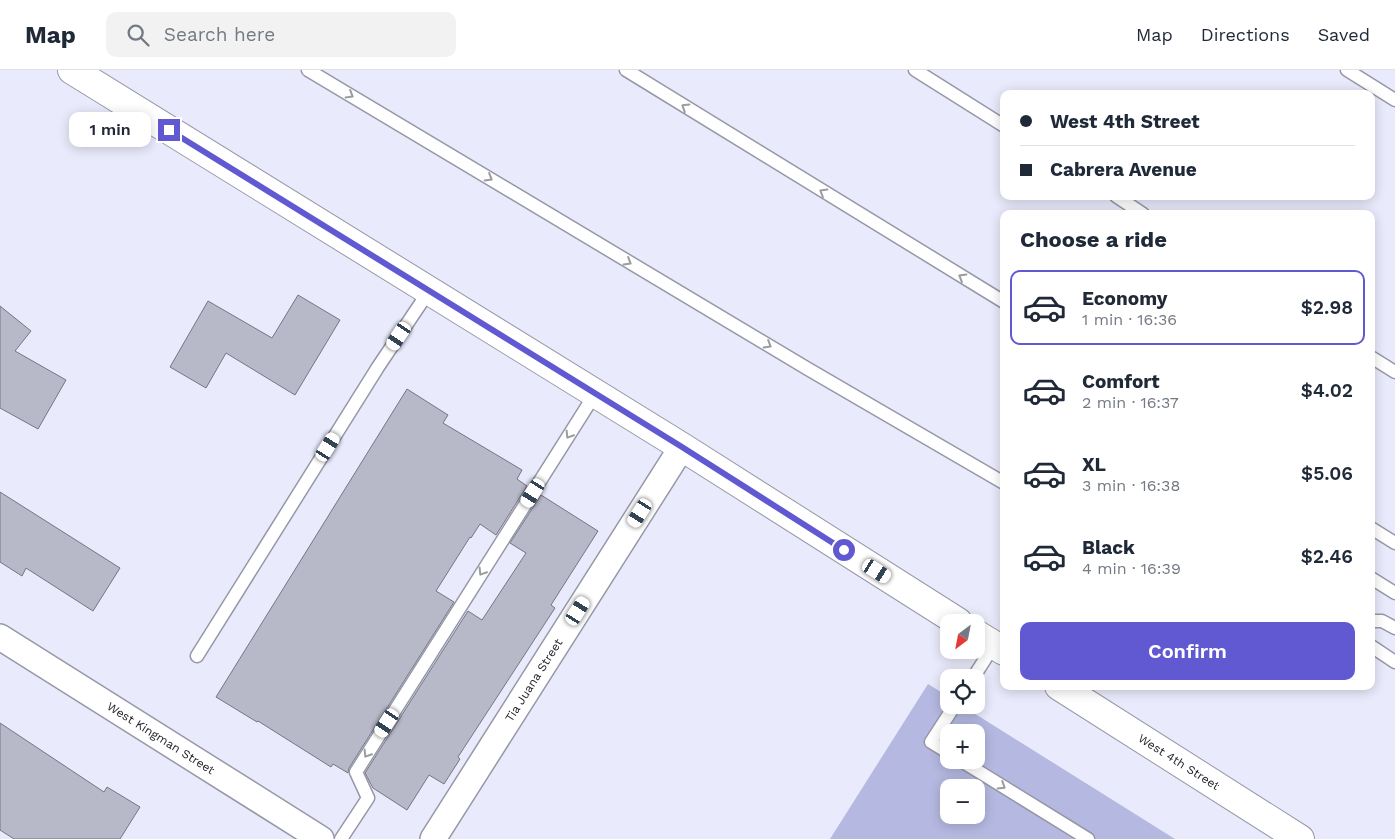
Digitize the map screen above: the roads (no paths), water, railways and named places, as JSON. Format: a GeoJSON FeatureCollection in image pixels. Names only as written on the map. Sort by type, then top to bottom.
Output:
{"type":"FeatureCollection","features":[{"type":"Feature","properties":{"kind":"street"},"geometry":{"type":"LineString","coordinates":[[72,70],[682,447],[945,614]]}},
{"type":"Feature","properties":{"kind":"street","name":"Tia Juana Street"},"geometry":{"type":"LineString","coordinates":[[433,839],[682,447]]}},
{"type":"Feature","properties":{"kind":"street","name":"West Kingman Street"},"geometry":{"type":"LineString","coordinates":[[0,637],[321,839]]}},
{"type":"Feature","properties":{"kind":"street","name":"West 4th Street"},"geometry":{"type":"LineString","coordinates":[[1065,690],[1300,839]]}},
{"type":"Feature","properties":{"kind":"lane"},"geometry":{"type":"LineString","coordinates":[[308,70],[808,369],[1000,481]]}},
{"type":"Feature","properties":{"kind":"lane"},"geometry":{"type":"LineString","coordinates":[[626,70],[1000,300]]}},
{"type":"Feature","properties":{"kind":"lane"},"geometry":{"type":"LineString","coordinates":[[916,70],[1000,123]]}},
{"type":"Feature","properties":{"kind":"lane"},"geometry":{"type":"LineString","coordinates":[[1347,70],[1395,100]]}},
{"type":"Feature","properties":{"kind":"lane"},"geometry":{"type":"LineString","coordinates":[[1122,200],[1138,210]]}},
{"type":"Feature","properties":{"kind":"lane"},"geometry":{"type":"LineString","coordinates":[[197,656],[378,367],[429,291]]}},
{"type":"Feature","properties":{"kind":"lane"},"geometry":{"type":"LineString","coordinates":[[1375,360],[1395,372]]}},
{"type":"Feature","properties":{"kind":"lane"},"geometry":{"type":"LineString","coordinates":[[341,839],[368,798],[356,772],[596,394]]}},
{"type":"Feature","properties":{"kind":"lane"},"geometry":{"type":"LineString","coordinates":[[1375,530],[1395,543]]}},
{"type":"Feature","properties":{"kind":"lane"},"geometry":{"type":"LineString","coordinates":[[1375,581],[1395,594]]}},
{"type":"Feature","properties":{"kind":"lane"},"geometry":{"type":"LineString","coordinates":[[1375,621],[1382,621],[1395,628]]}},
{"type":"Feature","properties":{"kind":"lane"},"geometry":{"type":"LineString","coordinates":[[978,669],[991,643]]}},
{"type":"Feature","properties":{"kind":"lane"},"geometry":{"type":"LineString","coordinates":[[1375,649],[1395,662]]}},
{"type":"Feature","properties":{"kind":"lane"},"geometry":{"type":"LineString","coordinates":[[940,728],[931,742],[940,748]]}},
{"type":"Feature","properties":{"kind":"lane"},"geometry":{"type":"LineString","coordinates":[[975,769],[1088,839]]}}]}
